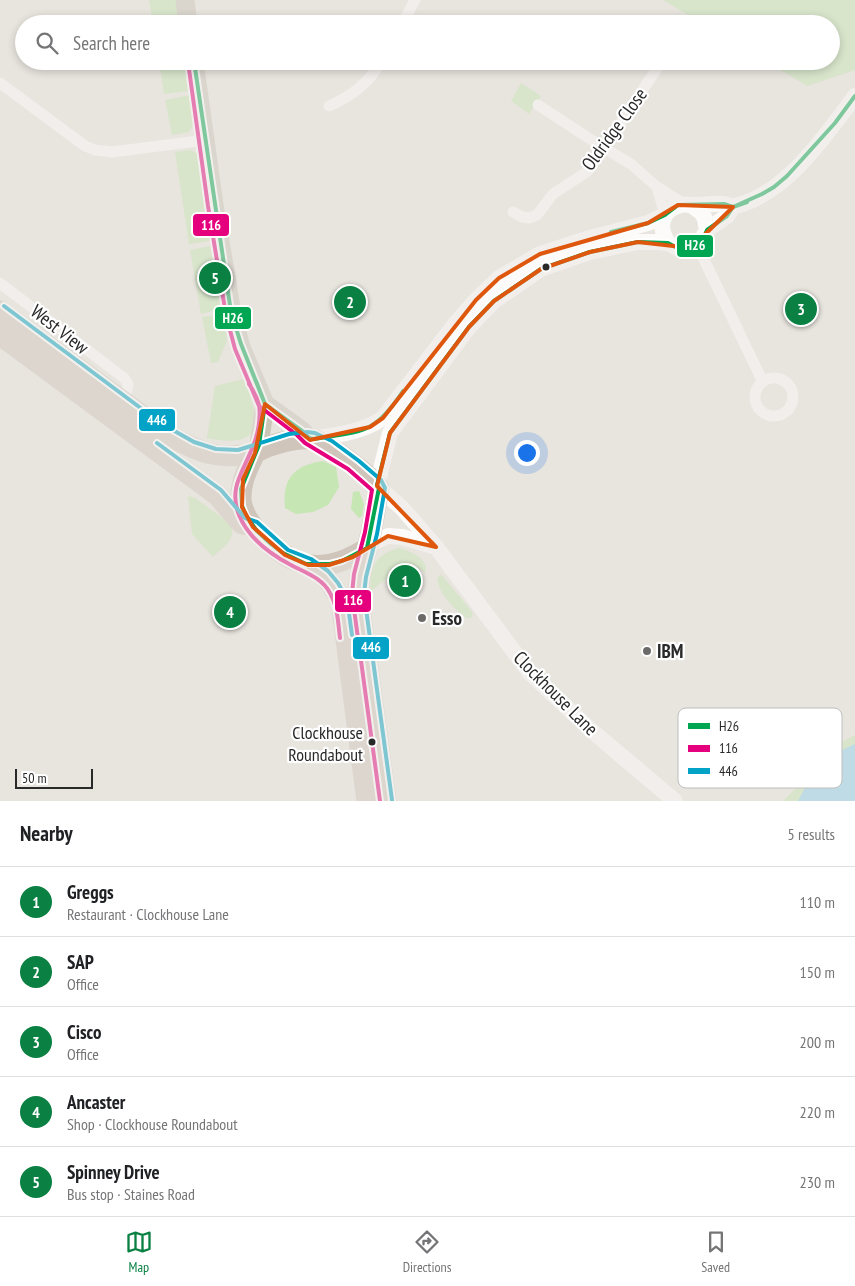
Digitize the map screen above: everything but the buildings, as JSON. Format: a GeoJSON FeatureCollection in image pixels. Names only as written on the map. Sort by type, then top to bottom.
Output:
{"type":"FeatureCollection","features":[{"type":"Feature","properties":{"kind":"highway"},"geometry":{"type":"LineString","coordinates":[[0,311],[120,401],[170,436],[191,448],[213,455],[232,457],[257,452],[287,441],[311,439],[343,457],[378,486],[358,594],[386,801]]}},
{"type":"Feature","properties":{"kind":"highway"},"geometry":{"type":"LineString","coordinates":[[0,335],[217,495],[242,524],[253,527]]}},
{"type":"Feature","properties":{"kind":"highway"},"geometry":{"type":"LineString","coordinates":[[257,452],[243,479],[241,498],[242,507],[253,527],[285,555],[308,565],[324,575],[341,601],[367,801]]}},
{"type":"Feature","properties":{"kind":"highway"},"geometry":{"type":"LineString","coordinates":[[308,565],[338,563],[353,557],[368,546]]}},
{"type":"Feature","properties":{"kind":"main road"},"geometry":{"type":"LineString","coordinates":[[185,0],[187,15]]}},
{"type":"Feature","properties":{"kind":"main road"},"geometry":{"type":"LineString","coordinates":[[195,70],[214,205],[232,314],[241,347],[265,404],[311,439]]}},
{"type":"Feature","properties":{"kind":"main road"},"geometry":{"type":"LineString","coordinates":[[257,452],[265,404]]}},
{"type":"Feature","properties":{"kind":"street"},"geometry":{"type":"LineString","coordinates":[[407,15],[415,0]]}},
{"type":"Feature","properties":{"kind":"street"},"geometry":{"type":"LineString","coordinates":[[330,106],[360,88],[376,70]]}},
{"type":"Feature","properties":{"kind":"street","name":"Oldridge Close"},"geometry":{"type":"LineString","coordinates":[[513,212],[522,217],[529,218],[537,215],[553,194],[588,171],[656,70]]}},
{"type":"Feature","properties":{"kind":"street"},"geometry":{"type":"LineString","coordinates":[[0,83],[85,146],[95,150],[112,152],[206,140]]}},
{"type":"Feature","properties":{"kind":"street"},"geometry":{"type":"LineString","coordinates":[[706,230],[727,216],[733,207],[774,188],[835,123],[855,96]]}},
{"type":"Feature","properties":{"kind":"street"},"geometry":{"type":"LineString","coordinates":[[378,486],[390,434],[469,327],[494,301],[541,269],[590,252],[638,242],[668,243],[677,248],[684,249],[697,245],[704,237],[706,230],[705,219],[702,213],[657,187],[631,164],[538,105]]}},
{"type":"Feature","properties":{"kind":"street"},"geometry":{"type":"LineString","coordinates":[[657,187],[665,215],[662,227],[663,234],[668,243]]}},
{"type":"Feature","properties":{"kind":"street"},"geometry":{"type":"LineString","coordinates":[[311,439],[370,427],[383,418],[455,324],[476,300],[499,278],[540,254],[586,238],[648,223],[665,215],[673,208],[687,205],[724,204],[733,207]]}},
{"type":"Feature","properties":{"kind":"street"},"geometry":{"type":"LineString","coordinates":[[697,245],[763,382]]}},
{"type":"Feature","properties":{"kind":"street","name":"West View"},"geometry":{"type":"LineString","coordinates":[[0,282],[124,378],[128,384],[127,390],[120,401]]}},
{"type":"Feature","properties":{"kind":"street","name":"Clockhouse Lane"},"geometry":{"type":"LineString","coordinates":[[378,486],[402,508],[436,547],[530,673],[592,731],[675,801]]}},
{"type":"Feature","properties":{"kind":"street"},"geometry":{"type":"LineString","coordinates":[[368,546],[382,538],[393,536],[436,547]]}},
{"type":"Feature","properties":{"kind":"highlighted area"},"geometry":{"type":"Polygon","coordinates":[[[678,205],[733,207],[691,248],[638,242],[590,252],[541,269],[494,301],[469,327],[390,433],[377,486],[436,547],[388,536],[353,557],[329,565],[308,565],[285,555],[253,527],[242,507],[243,479],[255,453],[265,404],[310,440],[370,427],[383,418],[476,300],[499,278],[540,254],[648,223],[678,205]]]}},
{"type":"Feature","properties":{"kind":"green space"},"geometry":{"type":"Polygon","coordinates":[[[149,0],[176,0],[178,15],[152,15],[149,0]]]}},
{"type":"Feature","properties":{"kind":"green space"},"geometry":{"type":"Polygon","coordinates":[[[663,0],[855,0],[855,70],[807,86],[781,70],[840,70],[840,15],[688,15],[663,0]]]}},
{"type":"Feature","properties":{"kind":"green space"},"geometry":{"type":"Polygon","coordinates":[[[160,70],[185,70],[188,91],[164,94],[160,70]]]}},
{"type":"Feature","properties":{"kind":"green space"},"geometry":{"type":"Polygon","coordinates":[[[521,83],[541,96],[529,114],[511,101],[521,83]]]}},
{"type":"Feature","properties":{"kind":"green space"},"geometry":{"type":"Polygon","coordinates":[[[190,95],[193,125],[189,132],[172,135],[165,100],[190,95]]]}},
{"type":"Feature","properties":{"kind":"green space"},"geometry":{"type":"Polygon","coordinates":[[[191,150],[199,155],[210,241],[189,244],[175,152],[191,150]]]}},
{"type":"Feature","properties":{"kind":"green space"},"geometry":{"type":"Polygon","coordinates":[[[210,246],[221,309],[201,314],[190,250],[210,246]]]}},
{"type":"Feature","properties":{"kind":"green space"},"geometry":{"type":"Polygon","coordinates":[[[223,314],[227,341],[218,362],[211,363],[202,317],[223,314]]]}},
{"type":"Feature","properties":{"kind":"green space"},"geometry":{"type":"Polygon","coordinates":[[[244,379],[254,408],[254,429],[249,436],[240,440],[226,441],[207,438],[215,386],[244,379]]]}},
{"type":"Feature","properties":{"kind":"green space"},"geometry":{"type":"Polygon","coordinates":[[[323,461],[336,467],[339,487],[328,505],[313,512],[296,514],[285,508],[286,489],[292,475],[304,466],[323,461]]]}},
{"type":"Feature","properties":{"kind":"green space"},"geometry":{"type":"Polygon","coordinates":[[[359,491],[364,504],[362,516],[359,518],[351,509],[353,492],[359,491]]]}},
{"type":"Feature","properties":{"kind":"green space"},"geometry":{"type":"Polygon","coordinates":[[[188,496],[195,498],[231,524],[232,535],[228,543],[213,557],[192,534],[188,496]]]}},
{"type":"Feature","properties":{"kind":"green space"},"geometry":{"type":"Polygon","coordinates":[[[399,548],[418,556],[425,564],[425,573],[411,563],[390,579],[388,577],[371,591],[371,575],[375,563],[384,554],[399,548]]]}},
{"type":"Feature","properties":{"kind":"green space"},"geometry":{"type":"Polygon","coordinates":[[[441,574],[473,613],[471,618],[466,618],[461,614],[444,596],[437,579],[441,574]]]}},
{"type":"Feature","properties":{"kind":"green space"},"geometry":{"type":"Polygon","coordinates":[[[855,735],[855,801],[783,801],[796,788],[842,788],[842,742],[855,735]]]}},
{"type":"Feature","properties":{"kind":"water"},"geometry":{"type":"Polygon","coordinates":[[[855,744],[855,801],[798,801],[805,788],[842,788],[842,750],[855,744]]]}},
{"type":"Feature","properties":{"kind":"transit line","name":"116"},"geometry":{"type":"LineString","coordinates":[[189,70],[208,206],[226,315],[235,349],[259,406],[305,443],[348,469],[372,490],[365,532],[354,574],[352,594],[380,801]]}},
{"type":"Feature","properties":{"kind":"transit line","name":"H26"},"geometry":{"type":"LineString","coordinates":[[195,70],[231,312],[241,344],[265,404],[259,445],[241,489],[242,506],[246,516],[257,531],[271,544],[283,553],[306,564],[330,564],[342,561],[367,548],[379,488],[377,485],[390,433],[469,327],[494,301],[541,269],[590,252],[638,242],[668,243],[677,248],[684,249],[697,245],[707,230],[727,216],[733,207],[762,194],[787,176],[835,123],[855,96]]}},
{"type":"Feature","properties":{"kind":"transit line","name":"H26"},"geometry":{"type":"LineString","coordinates":[[611,232],[648,223],[665,215],[678,205],[724,204],[733,207],[747,202]]}},
{"type":"Feature","properties":{"kind":"transit line","name":"446"},"geometry":{"type":"LineString","coordinates":[[4,306],[162,424],[194,442],[216,449],[238,450],[289,434],[315,433],[332,441],[381,480],[385,488],[364,594],[392,800]]}},
{"type":"Feature","properties":{"kind":"transit line","name":"H26"},"geometry":{"type":"LineString","coordinates":[[256,381],[265,404],[309,438],[313,439],[366,429],[384,416],[403,391]]}},
{"type":"Feature","properties":{"kind":"transit line","name":"116"},"geometry":{"type":"LineString","coordinates":[[249,384],[255,394],[260,410],[255,442],[236,487],[235,496],[239,515],[248,531],[260,544],[283,561],[323,583],[333,598],[340,638]]}},
{"type":"Feature","properties":{"kind":"transit line","name":"446"},"geometry":{"type":"LineString","coordinates":[[157,443],[221,490],[245,518],[257,522],[288,550],[311,559],[328,571],[338,583],[347,599],[352,635]]}},
{"type":"Feature","properties":{"kind":"place","name":"Spinney Drive"},"geometry":{"type":"Point","coordinates":[215,278]}},
{"type":"Feature","properties":{"kind":"place","name":"SAP"},"geometry":{"type":"Point","coordinates":[350,302]}},
{"type":"Feature","properties":{"kind":"place","name":"Cisco"},"geometry":{"type":"Point","coordinates":[801,309]}},
{"type":"Feature","properties":{"kind":"place","name":"Greggs"},"geometry":{"type":"Point","coordinates":[405,581]}},
{"type":"Feature","properties":{"kind":"place","name":"Ancaster"},"geometry":{"type":"Point","coordinates":[230,612]}},
{"type":"Feature","properties":{"kind":"place","name":"Esso"},"geometry":{"type":"Point","coordinates":[422,618]}},
{"type":"Feature","properties":{"kind":"place","name":"IBM"},"geometry":{"type":"Point","coordinates":[647,651]}},
{"type":"Feature","properties":{"kind":"place","name":"Clockhouse Roundabout"},"geometry":{"type":"Point","coordinates":[372,742]}}]}
